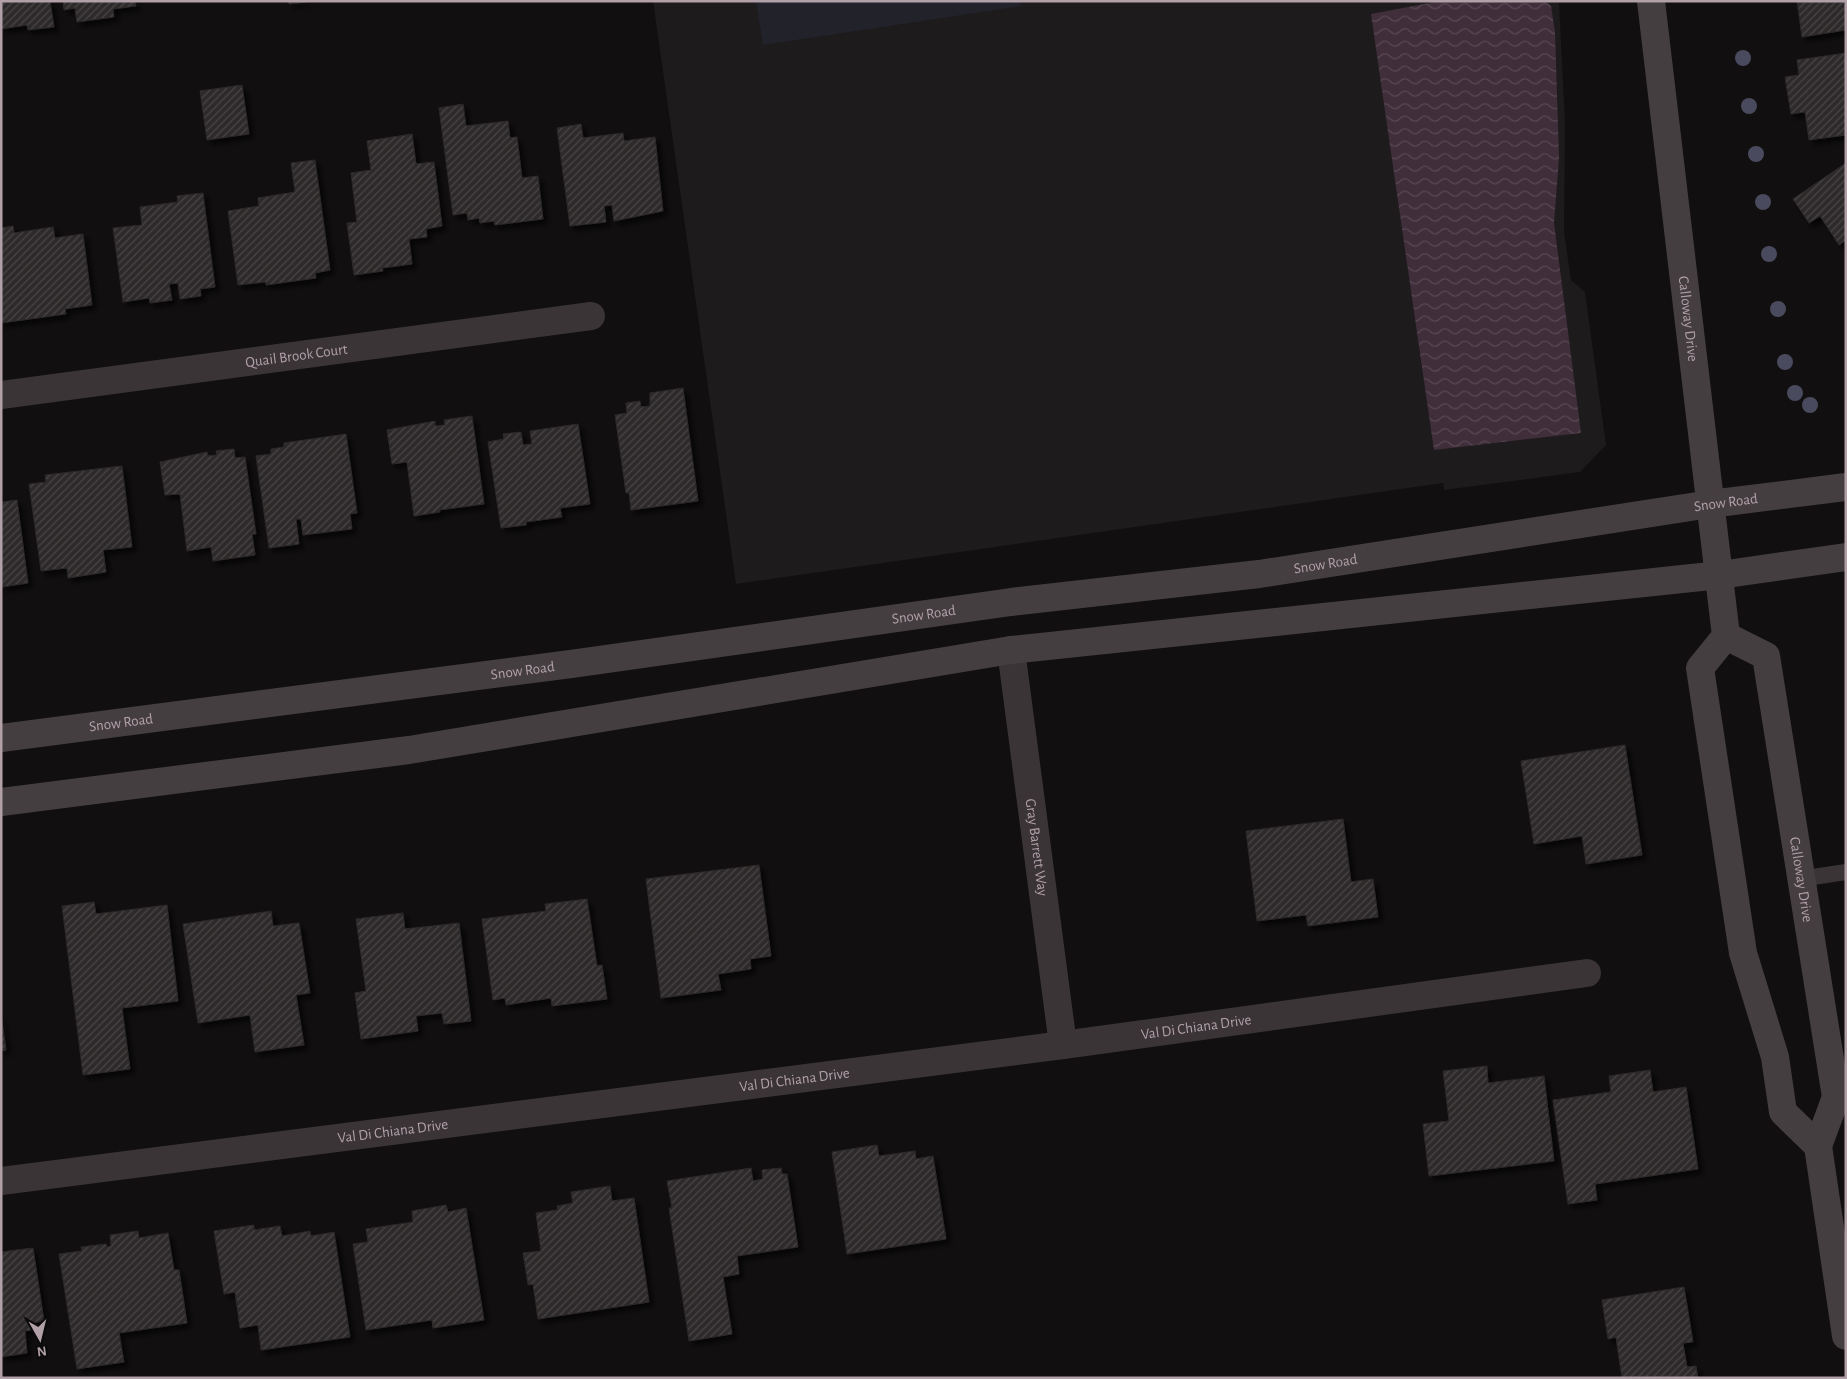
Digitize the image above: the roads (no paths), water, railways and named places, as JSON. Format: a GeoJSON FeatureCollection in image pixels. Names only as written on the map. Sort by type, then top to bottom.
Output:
{"type":"FeatureCollection","features":[{"type":"Feature","properties":{"kind":"main road","name":"Calloway Drive"},"geometry":{"type":"LineString","coordinates":[[1651,1],[1726,636],[1766,656],[1836,1097],[1818,1146],[1846,1336]]}},
{"type":"Feature","properties":{"kind":"main road","name":"Snow Road"},"geometry":{"type":"LineString","coordinates":[[1,738],[571,664],[1011,602],[1259,574],[1710,504],[1846,487]]}},
{"type":"Feature","properties":{"kind":"main road"},"geometry":{"type":"LineString","coordinates":[[1,802],[409,750],[1011,650],[1720,574],[1846,557]]}},
{"type":"Feature","properties":{"kind":"main road"},"geometry":{"type":"LineString","coordinates":[[1726,636],[1700,668],[1743,952],[1775,1057],[1783,1112],[1818,1146]]}},
{"type":"Feature","properties":{"kind":"street","name":"Quail Brook Court"},"geometry":{"type":"LineString","coordinates":[[1,395],[591,316]]}},
{"type":"Feature","properties":{"kind":"street","name":"Gray Barrett Way"},"geometry":{"type":"LineString","coordinates":[[1011,650],[1063,1045]]}},
{"type":"Feature","properties":{"kind":"street","name":"Val Di Chiana Drive"},"geometry":{"type":"LineString","coordinates":[[1,1181],[1063,1045],[1586,973]]}},
{"type":"Feature","properties":{"kind":"lane"},"geometry":{"type":"LineString","coordinates":[[1800,879],[1846,872]]}},
{"type":"Feature","properties":{"kind":"water"},"geometry":{"type":"Polygon","coordinates":[[[1440,1],[1545,1],[1551,6],[1555,32],[1559,158],[1554,223],[1581,433],[1434,450],[1371,14],[1440,1]]]}}]}
